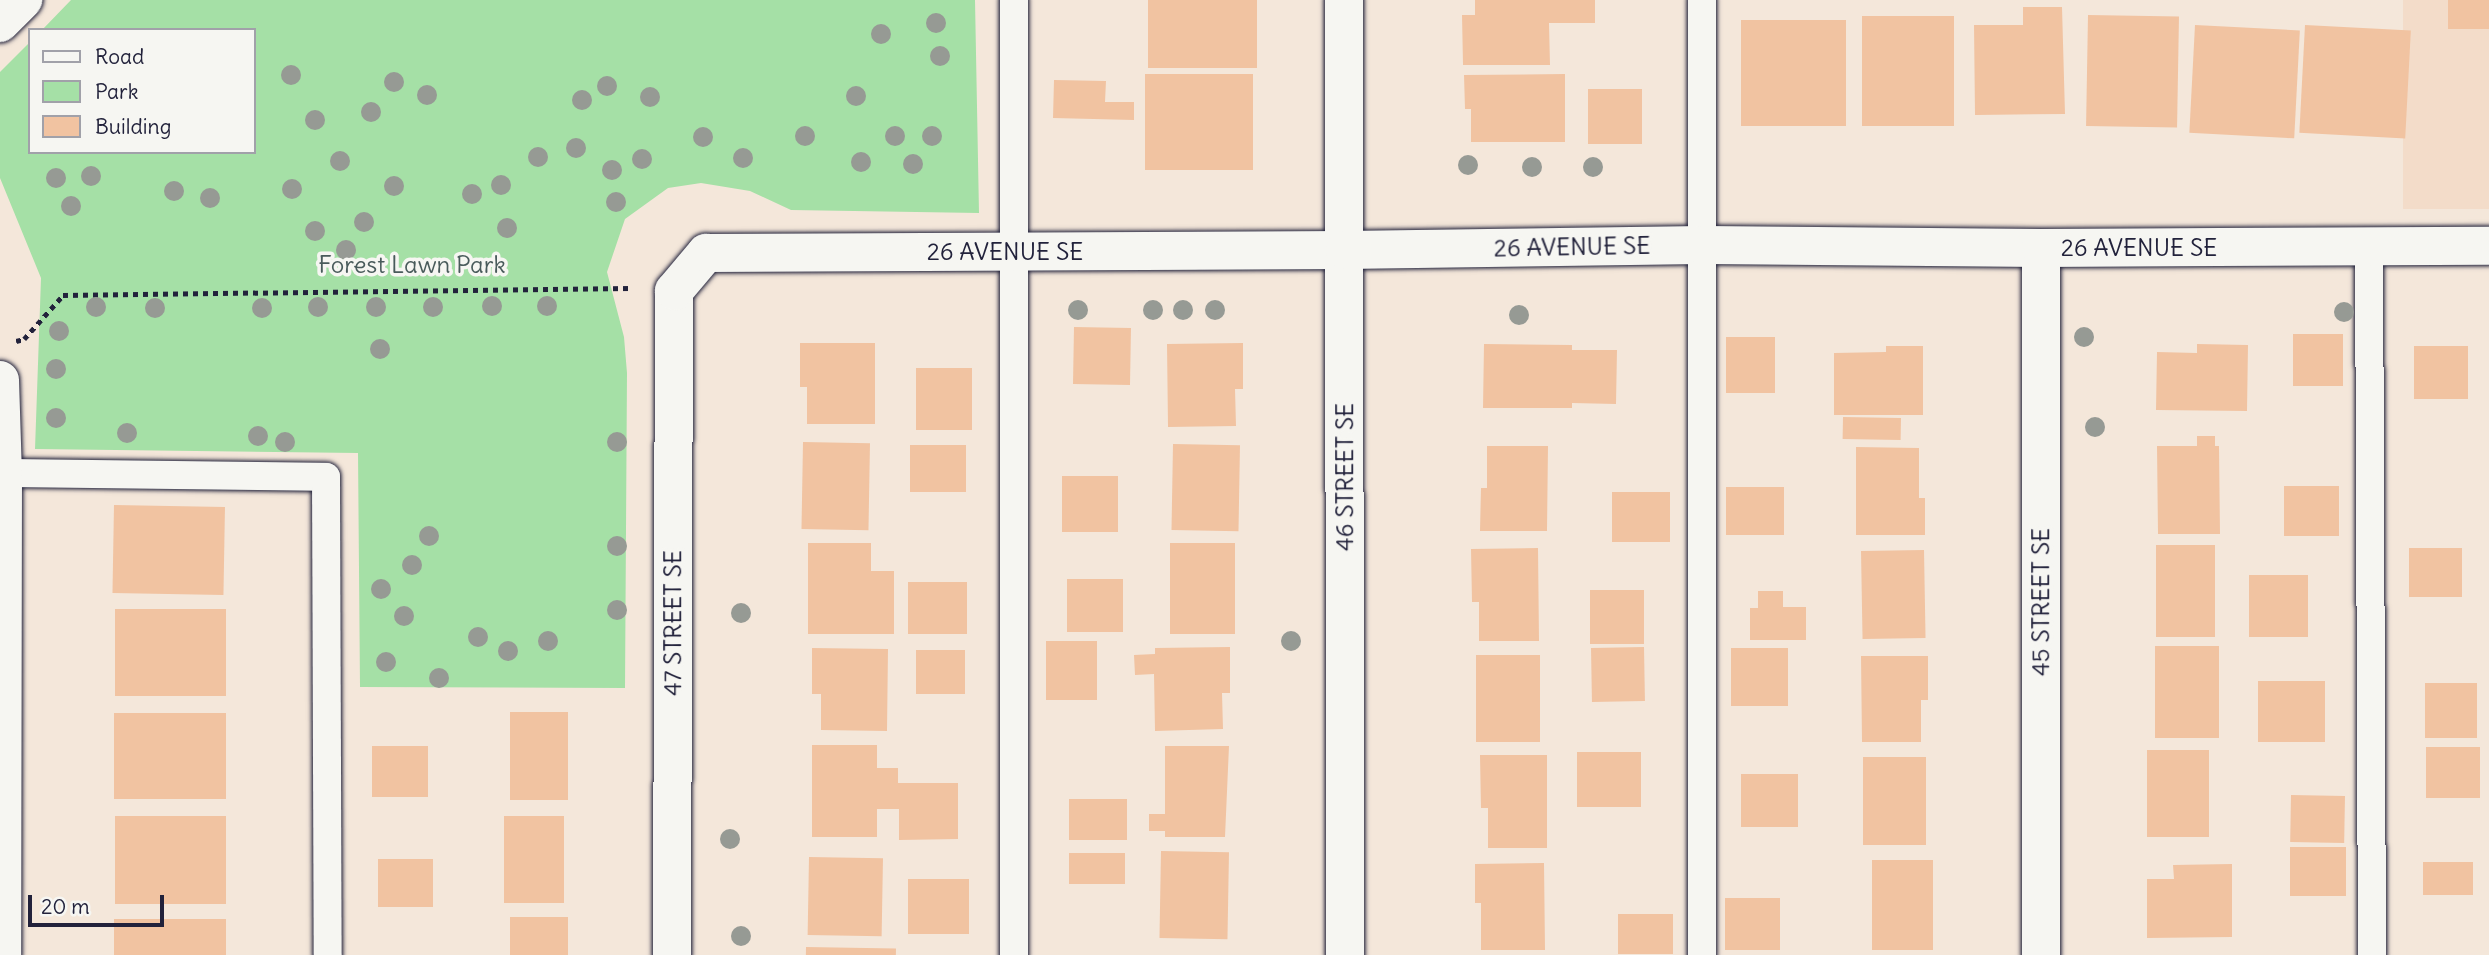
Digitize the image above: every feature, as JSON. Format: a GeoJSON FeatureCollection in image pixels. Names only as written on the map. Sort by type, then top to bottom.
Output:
{"type":"FeatureCollection","features":[{"type":"Feature","properties":{"kind":"street"},"geometry":{"type":"LineString","coordinates":[[0,23],[23,0]]}},
{"type":"Feature","properties":{"kind":"street","name":"46 STREET SE"},"geometry":{"type":"LineString","coordinates":[[1344,0],[1345,955]]}},
{"type":"Feature","properties":{"kind":"street","name":"26 AVENUE SE"},"geometry":{"type":"LineString","coordinates":[[674,291],[706,253],[1014,253],[1702,245],[2041,248],[2489,246]]}},
{"type":"Feature","properties":{"kind":"street","name":"45 STREET SE"},"geometry":{"type":"LineString","coordinates":[[2041,248],[2041,955]]}},
{"type":"Feature","properties":{"kind":"street","name":"47 STREET SE"},"geometry":{"type":"LineString","coordinates":[[672,955],[674,291]]}},
{"type":"Feature","properties":{"kind":"street"},"geometry":{"type":"LineString","coordinates":[[0,380],[4,473],[2,955]]}},
{"type":"Feature","properties":{"kind":"lane"},"geometry":{"type":"LineString","coordinates":[[1014,0],[1014,955]]}},
{"type":"Feature","properties":{"kind":"lane"},"geometry":{"type":"LineString","coordinates":[[1702,0],[1702,955]]}},
{"type":"Feature","properties":{"kind":"lane"},"geometry":{"type":"LineString","coordinates":[[2369,246],[2372,955]]}},
{"type":"Feature","properties":{"kind":"lane"},"geometry":{"type":"LineString","coordinates":[[4,473],[326,477],[328,955]]}},
{"type":"Feature","properties":{"kind":"path"},"geometry":{"type":"LineString","coordinates":[[12,342],[24,339],[63,295],[617,288],[674,291]]}},
{"type":"Feature","properties":{"kind":"shaded area"},"geometry":{"type":"Polygon","coordinates":[[[2403,0],[2489,0],[2489,209],[2403,209],[2403,0]]]}},
{"type":"Feature","properties":{"kind":"green space","name":"Forest Lawn Park"},"geometry":{"type":"Polygon","coordinates":[[[71,0],[975,0],[979,213],[791,210],[750,191],[701,183],[668,188],[625,219],[607,272],[624,337],[627,373],[625,688],[360,687],[358,453],[35,449],[41,278],[0,178],[0,72],[28,44],[28,154],[256,154],[256,28],[44,28],[71,0]]]}},
{"type":"Feature","properties":{"kind":"building"},"geometry":{"type":"Polygon","coordinates":[[[1148,0],[1257,0],[1257,68],[1148,68],[1148,0]]]}},
{"type":"Feature","properties":{"kind":"building"},"geometry":{"type":"Polygon","coordinates":[[[1475,0],[1595,0],[1595,23],[1549,23],[1550,65],[1463,65],[1462,15],[1475,15],[1475,0]]]}},
{"type":"Feature","properties":{"kind":"building"},"geometry":{"type":"Polygon","coordinates":[[[2448,0],[2489,0],[2489,29],[2448,29],[2448,0]]]}},
{"type":"Feature","properties":{"kind":"building"},"geometry":{"type":"Polygon","coordinates":[[[2023,7],[2062,7],[2065,114],[1975,115],[1974,25],[2023,25],[2023,7]]]}},
{"type":"Feature","properties":{"kind":"building"},"geometry":{"type":"Polygon","coordinates":[[[2088,15],[2179,17],[2177,128],[2086,126],[2088,15]]]}},
{"type":"Feature","properties":{"kind":"building"},"geometry":{"type":"Polygon","coordinates":[[[1862,16],[1954,16],[1954,126],[1862,126],[1862,16]]]}},
{"type":"Feature","properties":{"kind":"building"},"geometry":{"type":"Polygon","coordinates":[[[1741,20],[1846,20],[1846,126],[1741,126],[1741,20]]]}},
{"type":"Feature","properties":{"kind":"building"},"geometry":{"type":"Polygon","coordinates":[[[2195,25],[2300,30],[2294,138],[2189,133],[2195,25]]]}},
{"type":"Feature","properties":{"kind":"building"},"geometry":{"type":"Polygon","coordinates":[[[2305,25],[2411,31],[2405,138],[2299,133],[2305,25]]]}},
{"type":"Feature","properties":{"kind":"building"},"geometry":{"type":"Polygon","coordinates":[[[1145,74],[1253,74],[1253,170],[1145,170],[1145,74]]]}},
{"type":"Feature","properties":{"kind":"building"},"geometry":{"type":"Polygon","coordinates":[[[1565,74],[1565,142],[1471,142],[1471,109],[1465,109],[1464,75],[1565,74]]]}},
{"type":"Feature","properties":{"kind":"building"},"geometry":{"type":"Polygon","coordinates":[[[1054,80],[1106,81],[1105,102],[1134,102],[1134,120],[1053,118],[1054,80]]]}},
{"type":"Feature","properties":{"kind":"building"},"geometry":{"type":"Polygon","coordinates":[[[1588,89],[1642,89],[1642,144],[1588,144],[1588,89]]]}},
{"type":"Feature","properties":{"kind":"building"},"geometry":{"type":"Polygon","coordinates":[[[1074,327],[1131,328],[1130,385],[1073,384],[1074,327]]]}},
{"type":"Feature","properties":{"kind":"building"},"geometry":{"type":"Polygon","coordinates":[[[2293,334],[2343,334],[2343,386],[2293,386],[2293,334]]]}},
{"type":"Feature","properties":{"kind":"building"},"geometry":{"type":"Polygon","coordinates":[[[1726,337],[1775,337],[1775,393],[1726,393],[1726,337]]]}},
{"type":"Feature","properties":{"kind":"building"},"geometry":{"type":"Polygon","coordinates":[[[800,343],[875,343],[875,424],[807,424],[807,387],[800,387],[800,343]]]}},
{"type":"Feature","properties":{"kind":"building"},"geometry":{"type":"Polygon","coordinates":[[[1243,343],[1243,389],[1235,389],[1236,426],[1168,427],[1167,344],[1243,343]]]}},
{"type":"Feature","properties":{"kind":"building"},"geometry":{"type":"Polygon","coordinates":[[[1484,344],[1572,345],[1572,350],[1617,350],[1616,404],[1572,403],[1572,408],[1483,408],[1484,344]]]}},
{"type":"Feature","properties":{"kind":"building"},"geometry":{"type":"Polygon","coordinates":[[[2197,344],[2248,345],[2247,411],[2156,410],[2157,352],[2197,353],[2197,344]]]}},
{"type":"Feature","properties":{"kind":"building"},"geometry":{"type":"Polygon","coordinates":[[[1886,346],[1923,346],[1923,415],[1834,415],[1834,353],[1886,352],[1886,346]]]}},
{"type":"Feature","properties":{"kind":"building"},"geometry":{"type":"Polygon","coordinates":[[[2414,346],[2468,346],[2468,399],[2414,399],[2414,346]]]}},
{"type":"Feature","properties":{"kind":"building"},"geometry":{"type":"Polygon","coordinates":[[[916,368],[972,368],[972,430],[916,430],[916,368]]]}},
{"type":"Feature","properties":{"kind":"building"},"geometry":{"type":"Polygon","coordinates":[[[1843,417],[1901,418],[1901,440],[1843,439],[1843,417]]]}},
{"type":"Feature","properties":{"kind":"building"},"geometry":{"type":"Polygon","coordinates":[[[2197,436],[2215,436],[2215,446],[2219,446],[2220,534],[2158,534],[2157,446],[2197,446],[2197,436]]]}},
{"type":"Feature","properties":{"kind":"building"},"geometry":{"type":"Polygon","coordinates":[[[803,442],[870,443],[868,530],[801,529],[803,442]]]}},
{"type":"Feature","properties":{"kind":"building"},"geometry":{"type":"Polygon","coordinates":[[[1173,444],[1240,445],[1238,531],[1171,530],[1173,444]]]}},
{"type":"Feature","properties":{"kind":"building"},"geometry":{"type":"Polygon","coordinates":[[[910,445],[966,445],[966,492],[910,492],[910,445]]]}},
{"type":"Feature","properties":{"kind":"building"},"geometry":{"type":"Polygon","coordinates":[[[1487,446],[1548,446],[1547,531],[1480,531],[1481,488],[1487,488],[1487,446]]]}},
{"type":"Feature","properties":{"kind":"building"},"geometry":{"type":"Polygon","coordinates":[[[1856,447],[1919,448],[1919,498],[1925,498],[1925,535],[1856,535],[1856,447]]]}},
{"type":"Feature","properties":{"kind":"building"},"geometry":{"type":"Polygon","coordinates":[[[1062,476],[1118,476],[1118,532],[1062,532],[1062,476]]]}},
{"type":"Feature","properties":{"kind":"building"},"geometry":{"type":"Polygon","coordinates":[[[2284,486],[2339,486],[2339,536],[2284,536],[2284,486]]]}},
{"type":"Feature","properties":{"kind":"building"},"geometry":{"type":"Polygon","coordinates":[[[1726,487],[1784,487],[1784,535],[1726,535],[1726,487]]]}},
{"type":"Feature","properties":{"kind":"building"},"geometry":{"type":"Polygon","coordinates":[[[1612,492],[1670,492],[1670,542],[1612,542],[1612,492]]]}},
{"type":"Feature","properties":{"kind":"building"},"geometry":{"type":"Polygon","coordinates":[[[114,505],[225,507],[223,595],[112,593],[114,505]]]}},
{"type":"Feature","properties":{"kind":"building"},"geometry":{"type":"Polygon","coordinates":[[[808,543],[871,543],[871,571],[894,571],[894,634],[808,634],[808,543]]]}},
{"type":"Feature","properties":{"kind":"building"},"geometry":{"type":"Polygon","coordinates":[[[1170,543],[1235,543],[1235,634],[1170,634],[1170,543]]]}},
{"type":"Feature","properties":{"kind":"building"},"geometry":{"type":"Polygon","coordinates":[[[2156,545],[2215,545],[2215,637],[2156,637],[2156,545]]]}},
{"type":"Feature","properties":{"kind":"building"},"geometry":{"type":"Polygon","coordinates":[[[1538,548],[1539,641],[1479,641],[1479,602],[1472,602],[1471,549],[1538,548]]]}},
{"type":"Feature","properties":{"kind":"building"},"geometry":{"type":"Polygon","coordinates":[[[2409,548],[2462,548],[2462,597],[2409,597],[2409,548]]]}},
{"type":"Feature","properties":{"kind":"building"},"geometry":{"type":"Polygon","coordinates":[[[1924,550],[1926,638],[1863,639],[1861,551],[1924,550]]]}},
{"type":"Feature","properties":{"kind":"building"},"geometry":{"type":"Polygon","coordinates":[[[2249,575],[2308,575],[2308,637],[2249,637],[2249,575]]]}},
{"type":"Feature","properties":{"kind":"building"},"geometry":{"type":"Polygon","coordinates":[[[1067,579],[1123,579],[1123,632],[1067,632],[1067,579]]]}},
{"type":"Feature","properties":{"kind":"building"},"geometry":{"type":"Polygon","coordinates":[[[908,582],[967,582],[967,634],[908,634],[908,582]]]}},
{"type":"Feature","properties":{"kind":"building"},"geometry":{"type":"Polygon","coordinates":[[[1590,590],[1644,590],[1644,644],[1590,644],[1590,590]]]}},
{"type":"Feature","properties":{"kind":"building"},"geometry":{"type":"Polygon","coordinates":[[[1758,591],[1783,591],[1783,607],[1806,607],[1806,640],[1750,640],[1750,608],[1758,608],[1758,591]]]}},
{"type":"Feature","properties":{"kind":"building"},"geometry":{"type":"Polygon","coordinates":[[[115,609],[226,609],[226,696],[115,696],[115,609]]]}},
{"type":"Feature","properties":{"kind":"building"},"geometry":{"type":"Polygon","coordinates":[[[1046,641],[1097,641],[1097,700],[1046,700],[1046,641]]]}},
{"type":"Feature","properties":{"kind":"building"},"geometry":{"type":"Polygon","coordinates":[[[2155,646],[2219,646],[2219,738],[2155,738],[2155,646]]]}},
{"type":"Feature","properties":{"kind":"building"},"geometry":{"type":"Polygon","coordinates":[[[1230,647],[1230,693],[1222,693],[1223,729],[1155,731],[1154,674],[1135,675],[1134,655],[1155,654],[1155,648],[1230,647]]]}},
{"type":"Feature","properties":{"kind":"building"},"geometry":{"type":"Polygon","coordinates":[[[1644,647],[1645,701],[1592,702],[1591,648],[1644,647]]]}},
{"type":"Feature","properties":{"kind":"building"},"geometry":{"type":"Polygon","coordinates":[[[812,648],[888,649],[887,731],[821,730],[821,694],[812,694],[812,648]]]}},
{"type":"Feature","properties":{"kind":"building"},"geometry":{"type":"Polygon","coordinates":[[[1731,648],[1788,648],[1788,706],[1731,706],[1731,648]]]}},
{"type":"Feature","properties":{"kind":"building"},"geometry":{"type":"Polygon","coordinates":[[[916,650],[965,650],[965,694],[916,694],[916,650]]]}},
{"type":"Feature","properties":{"kind":"building"},"geometry":{"type":"Polygon","coordinates":[[[1476,655],[1540,655],[1540,742],[1476,742],[1476,655]]]}},
{"type":"Feature","properties":{"kind":"building"},"geometry":{"type":"Polygon","coordinates":[[[1861,656],[1928,656],[1928,700],[1921,700],[1921,742],[1862,742],[1861,656]]]}},
{"type":"Feature","properties":{"kind":"building"},"geometry":{"type":"Polygon","coordinates":[[[2258,681],[2325,681],[2325,742],[2258,742],[2258,681]]]}},
{"type":"Feature","properties":{"kind":"building"},"geometry":{"type":"Polygon","coordinates":[[[2425,683],[2477,683],[2477,738],[2425,738],[2425,683]]]}},
{"type":"Feature","properties":{"kind":"building"},"geometry":{"type":"Polygon","coordinates":[[[510,712],[568,712],[568,800],[510,800],[510,712]]]}},
{"type":"Feature","properties":{"kind":"building"},"geometry":{"type":"Polygon","coordinates":[[[114,713],[226,713],[226,799],[114,799],[114,713]]]}},
{"type":"Feature","properties":{"kind":"building"},"geometry":{"type":"Polygon","coordinates":[[[812,745],[877,745],[877,768],[898,768],[898,783],[958,783],[958,839],[899,840],[899,809],[877,809],[877,837],[812,837],[812,745]]]}},
{"type":"Feature","properties":{"kind":"building"},"geometry":{"type":"Polygon","coordinates":[[[372,746],[428,746],[428,797],[372,797],[372,746]]]}},
{"type":"Feature","properties":{"kind":"building"},"geometry":{"type":"Polygon","coordinates":[[[1165,746],[1229,746],[1225,837],[1165,837],[1165,831],[1149,831],[1149,814],[1165,814],[1165,746]]]}},
{"type":"Feature","properties":{"kind":"building"},"geometry":{"type":"Polygon","coordinates":[[[2426,747],[2480,747],[2480,798],[2426,798],[2426,747]]]}},
{"type":"Feature","properties":{"kind":"building"},"geometry":{"type":"Polygon","coordinates":[[[2147,750],[2209,750],[2209,837],[2147,837],[2147,750]]]}},
{"type":"Feature","properties":{"kind":"building"},"geometry":{"type":"Polygon","coordinates":[[[1577,752],[1641,752],[1641,807],[1577,807],[1577,752]]]}},
{"type":"Feature","properties":{"kind":"building"},"geometry":{"type":"Polygon","coordinates":[[[1480,755],[1547,755],[1547,848],[1488,848],[1488,808],[1481,808],[1480,755]]]}},
{"type":"Feature","properties":{"kind":"building"},"geometry":{"type":"Polygon","coordinates":[[[1863,757],[1926,757],[1926,845],[1863,845],[1863,757]]]}},
{"type":"Feature","properties":{"kind":"building"},"geometry":{"type":"Polygon","coordinates":[[[1741,774],[1798,774],[1798,827],[1741,827],[1741,774]]]}},
{"type":"Feature","properties":{"kind":"building"},"geometry":{"type":"Polygon","coordinates":[[[2291,795],[2345,796],[2344,843],[2290,842],[2291,795]]]}},
{"type":"Feature","properties":{"kind":"building"},"geometry":{"type":"Polygon","coordinates":[[[1069,799],[1127,799],[1127,840],[1069,840],[1069,799]]]}},
{"type":"Feature","properties":{"kind":"building"},"geometry":{"type":"Polygon","coordinates":[[[115,816],[226,816],[226,904],[115,904],[115,816]]]}},
{"type":"Feature","properties":{"kind":"building"},"geometry":{"type":"Polygon","coordinates":[[[504,816],[564,816],[564,903],[504,903],[504,816]]]}},
{"type":"Feature","properties":{"kind":"building"},"geometry":{"type":"Polygon","coordinates":[[[2290,847],[2346,847],[2346,896],[2290,896],[2290,847]]]}},
{"type":"Feature","properties":{"kind":"building"},"geometry":{"type":"Polygon","coordinates":[[[1161,851],[1229,852],[1227,939],[1159,938],[1161,851]]]}},
{"type":"Feature","properties":{"kind":"building"},"geometry":{"type":"Polygon","coordinates":[[[1069,853],[1125,853],[1125,884],[1069,884],[1069,853]]]}},
{"type":"Feature","properties":{"kind":"building"},"geometry":{"type":"Polygon","coordinates":[[[809,857],[883,858],[882,936],[808,935],[809,857]]]}},
{"type":"Feature","properties":{"kind":"building"},"geometry":{"type":"Polygon","coordinates":[[[378,859],[433,859],[433,907],[378,907],[378,859]]]}},
{"type":"Feature","properties":{"kind":"building"},"geometry":{"type":"Polygon","coordinates":[[[1872,860],[1933,860],[1933,950],[1872,950],[1872,860]]]}},
{"type":"Feature","properties":{"kind":"building"},"geometry":{"type":"Polygon","coordinates":[[[2423,862],[2473,862],[2473,895],[2423,895],[2423,862]]]}},
{"type":"Feature","properties":{"kind":"building"},"geometry":{"type":"Polygon","coordinates":[[[1544,863],[1545,950],[1481,950],[1481,903],[1475,903],[1475,864],[1544,863]]]}},
{"type":"Feature","properties":{"kind":"building"},"geometry":{"type":"Polygon","coordinates":[[[2232,864],[2232,937],[2147,938],[2147,879],[2174,879],[2173,865],[2232,864]]]}},
{"type":"Feature","properties":{"kind":"building"},"geometry":{"type":"Polygon","coordinates":[[[908,879],[969,879],[969,934],[908,934],[908,879]]]}},
{"type":"Feature","properties":{"kind":"building"},"geometry":{"type":"Polygon","coordinates":[[[1725,898],[1780,898],[1780,950],[1725,950],[1725,898]]]}},
{"type":"Feature","properties":{"kind":"building"},"geometry":{"type":"Polygon","coordinates":[[[1618,914],[1673,914],[1673,954],[1618,954],[1618,914]]]}},
{"type":"Feature","properties":{"kind":"building"},"geometry":{"type":"Polygon","coordinates":[[[510,917],[568,917],[568,955],[510,955],[510,917]]]}},
{"type":"Feature","properties":{"kind":"building"},"geometry":{"type":"Polygon","coordinates":[[[114,919],[226,919],[226,955],[114,955],[114,919]]]}},
{"type":"Feature","properties":{"kind":"building"},"geometry":{"type":"Polygon","coordinates":[[[806,947],[896,949],[896,955],[806,955],[806,947]]]}}]}
